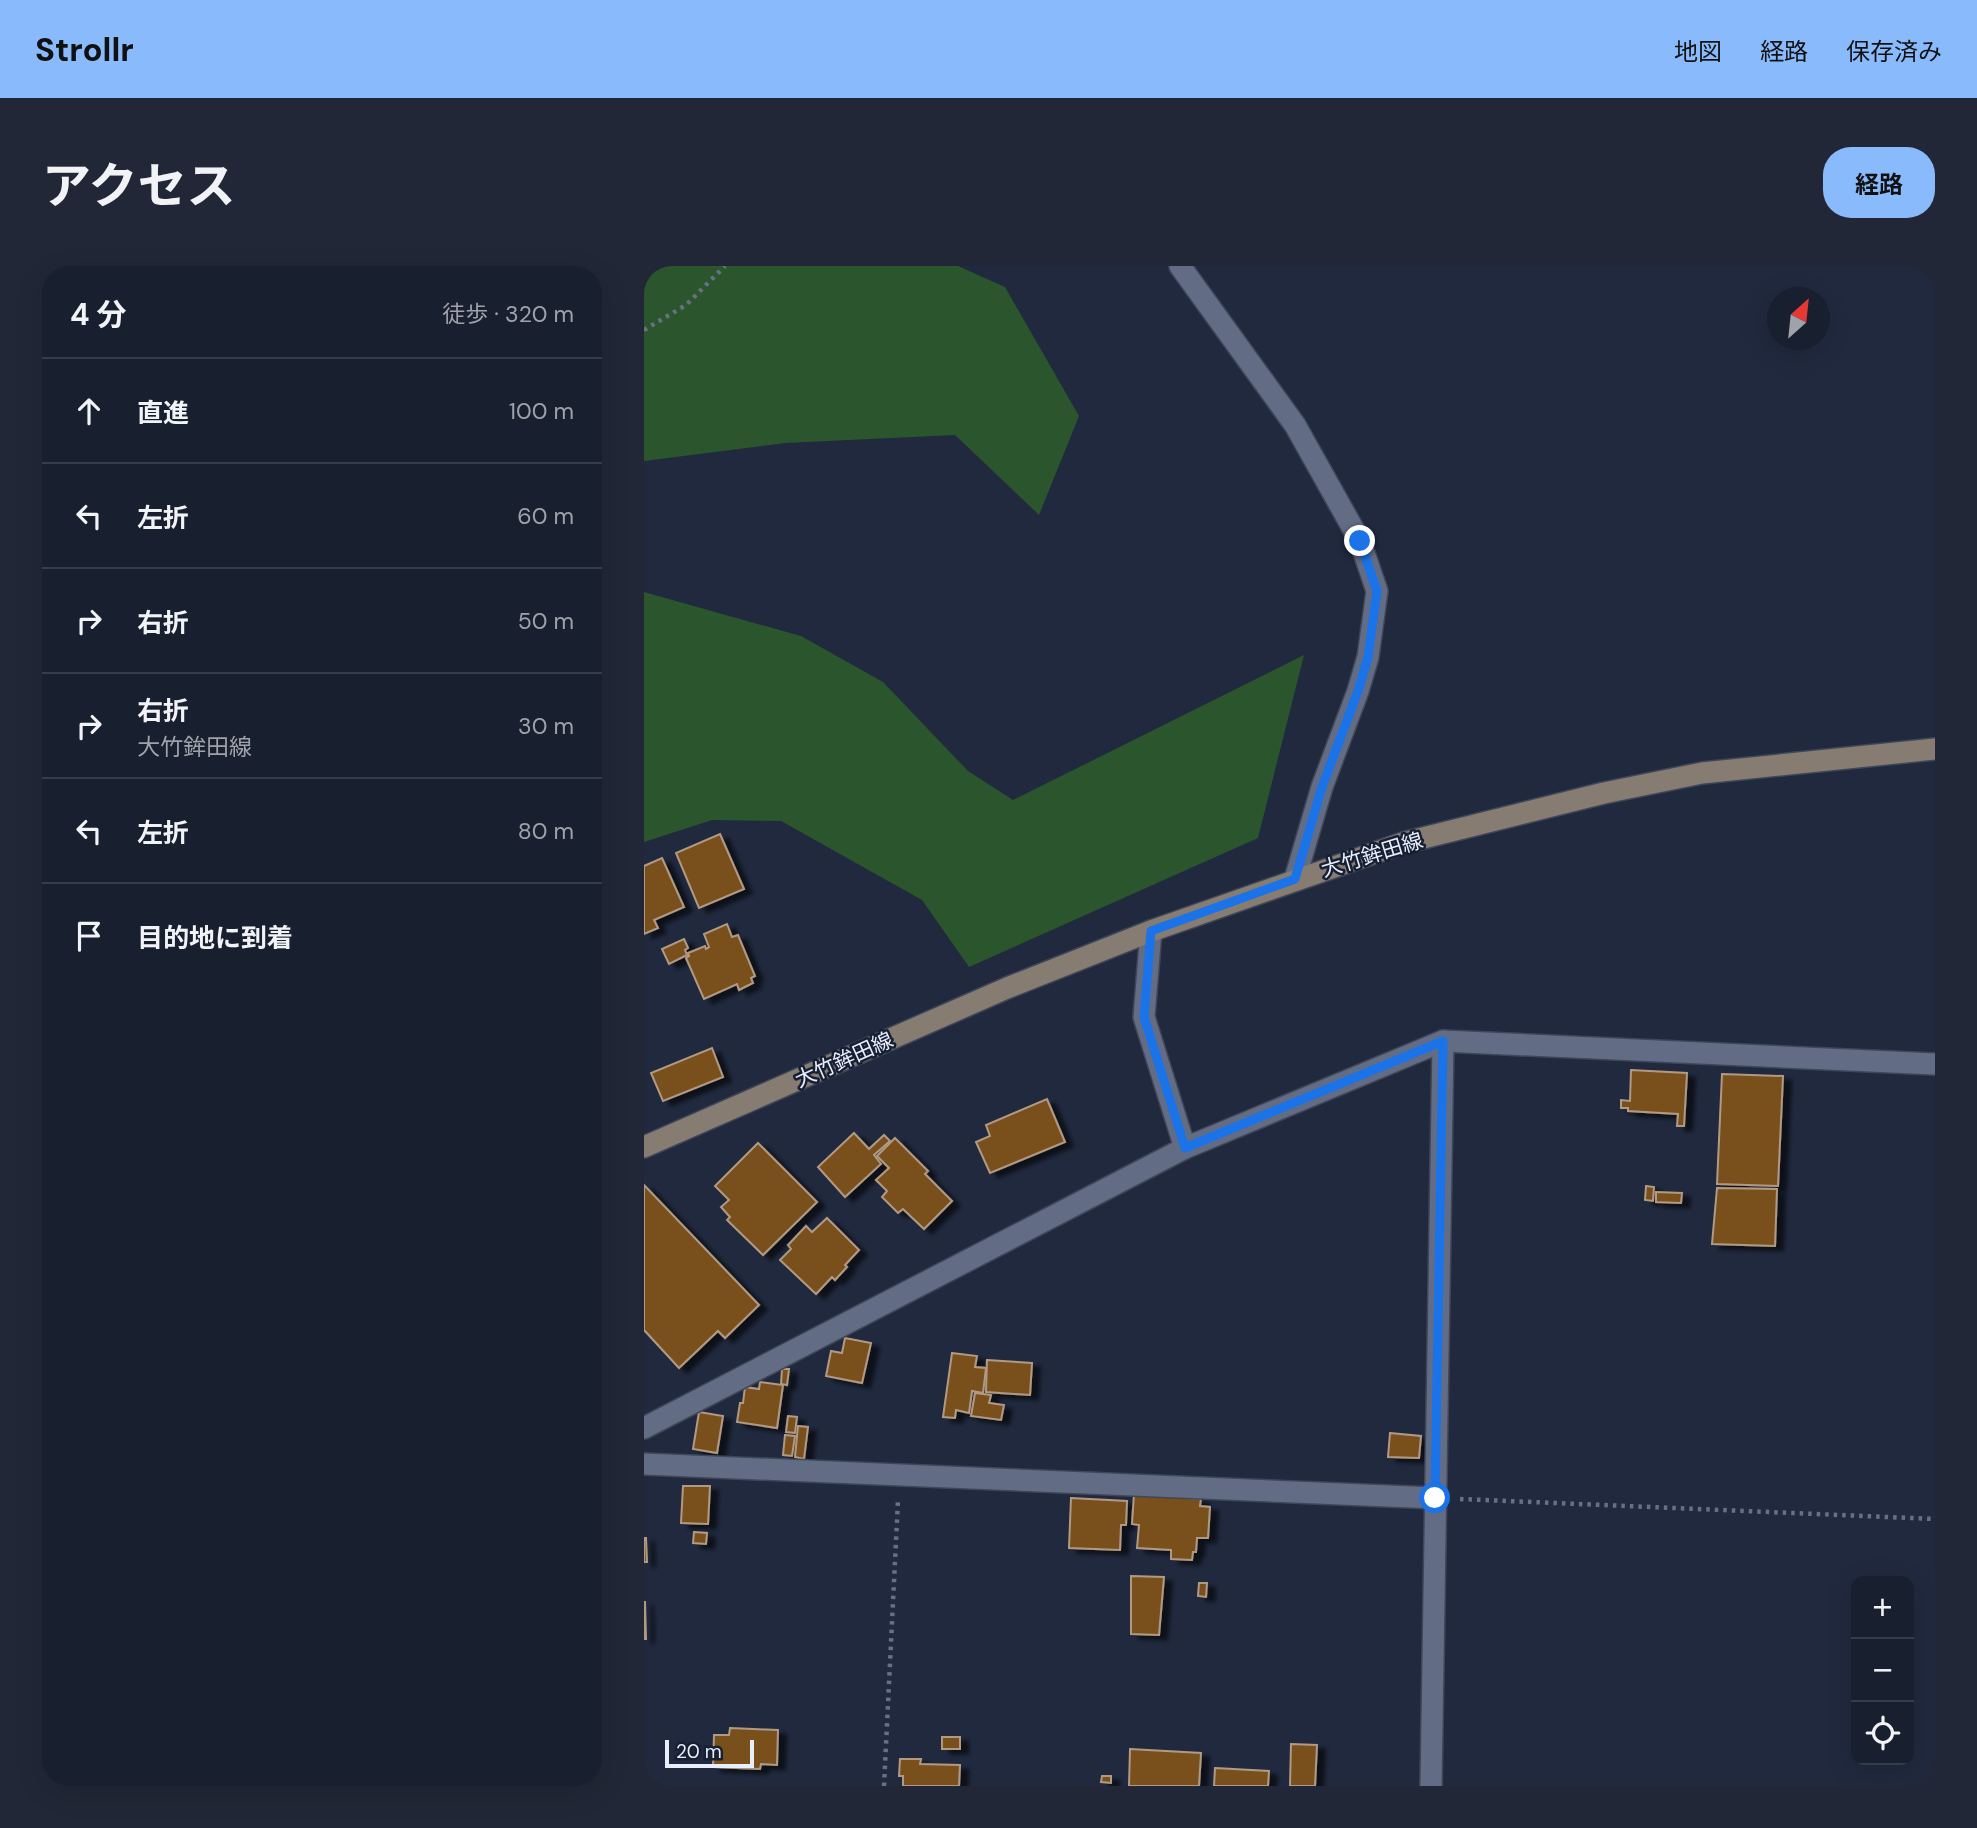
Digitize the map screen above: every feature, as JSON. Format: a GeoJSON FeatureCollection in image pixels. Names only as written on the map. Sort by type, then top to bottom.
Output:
{"type":"FeatureCollection","features":[{"type":"Feature","properties":{"kind":"main road","name":"大竹鉾田線"},"geometry":{"type":"LineString","coordinates":[[644,1147],[1007,988],[1151,931],[1403,843],[1604,793],[1702,773],[1935,749]]}},
{"type":"Feature","properties":{"kind":"street"},"geometry":{"type":"LineString","coordinates":[[1180,266],[1295,425],[1360,541],[1377,591],[1364,668],[1322,787],[1295,879]]}},
{"type":"Feature","properties":{"kind":"street"},"geometry":{"type":"LineString","coordinates":[[1151,931],[1144,1017],[1185,1148]]}},
{"type":"Feature","properties":{"kind":"street"},"geometry":{"type":"LineString","coordinates":[[1431,1786],[1443,1041]]}},
{"type":"Feature","properties":{"kind":"street"},"geometry":{"type":"LineString","coordinates":[[644,1428],[1185,1148],[1443,1041],[1935,1064]]}},
{"type":"Feature","properties":{"kind":"street"},"geometry":{"type":"LineString","coordinates":[[644,1464],[1435,1498]]}},
{"type":"Feature","properties":{"kind":"path"},"geometry":{"type":"LineString","coordinates":[[644,330],[686,304],[725,266]]}},
{"type":"Feature","properties":{"kind":"path"},"geometry":{"type":"LineString","coordinates":[[884,1786],[899,1475]]}},
{"type":"Feature","properties":{"kind":"path"},"geometry":{"type":"LineString","coordinates":[[1435,1498],[1935,1519]]}},
{"type":"Feature","properties":{"kind":"green space"},"geometry":{"type":"Polygon","coordinates":[[[644,266],[958,266],[1005,287],[1079,416],[1039,515],[955,435],[785,443],[644,461],[644,266]]]}},
{"type":"Feature","properties":{"kind":"green space"},"geometry":{"type":"Polygon","coordinates":[[[644,592],[801,636],[883,682],[968,771],[1013,800],[1304,655],[1258,838],[969,967],[922,900],[781,821],[712,820],[644,842],[644,592]]]}},
{"type":"Feature","properties":{"kind":"building"},"geometry":{"type":"Polygon","coordinates":[[[720,834],[744,889],[699,908],[676,853],[720,834]]]}},
{"type":"Feature","properties":{"kind":"building"},"geometry":{"type":"Polygon","coordinates":[[[662,858],[684,907],[654,920],[658,928],[644,934],[644,866],[662,858]]]}},
{"type":"Feature","properties":{"kind":"building"},"geometry":{"type":"Polygon","coordinates":[[[727,924],[732,937],[738,935],[755,976],[751,978],[753,983],[739,990],[737,984],[704,999],[686,958],[688,953],[709,947],[704,934],[727,924]]]}},
{"type":"Feature","properties":{"kind":"building"},"geometry":{"type":"Polygon","coordinates":[[[684,939],[688,948],[685,950],[687,955],[669,964],[662,949],[684,939]]]}},
{"type":"Feature","properties":{"kind":"building"},"geometry":{"type":"Polygon","coordinates":[[[712,1048],[723,1077],[663,1101],[651,1073],[712,1048]]]}},
{"type":"Feature","properties":{"kind":"building"},"geometry":{"type":"Polygon","coordinates":[[[1631,1070],[1687,1073],[1684,1126],[1677,1126],[1678,1114],[1628,1111],[1628,1108],[1621,1108],[1621,1100],[1630,1101],[1631,1070]]]}},
{"type":"Feature","properties":{"kind":"building"},"geometry":{"type":"Polygon","coordinates":[[[1722,1074],[1783,1076],[1778,1186],[1717,1184],[1722,1074]]]}},
{"type":"Feature","properties":{"kind":"building"},"geometry":{"type":"Polygon","coordinates":[[[1047,1099],[1065,1142],[990,1173],[976,1142],[990,1136],[986,1125],[1047,1099]]]}},
{"type":"Feature","properties":{"kind":"building"},"geometry":{"type":"Polygon","coordinates":[[[854,1133],[869,1149],[884,1135],[890,1141],[874,1155],[881,1164],[845,1197],[818,1167],[854,1133]]]}},
{"type":"Feature","properties":{"kind":"building"},"geometry":{"type":"Polygon","coordinates":[[[895,1138],[928,1171],[925,1174],[952,1201],[924,1229],[903,1209],[898,1213],[882,1197],[887,1191],[876,1180],[889,1168],[877,1156],[895,1138]]]}},
{"type":"Feature","properties":{"kind":"building"},"geometry":{"type":"Polygon","coordinates":[[[758,1143],[817,1202],[763,1255],[727,1220],[730,1217],[721,1207],[729,1200],[715,1186],[758,1143]]]}},
{"type":"Feature","properties":{"kind":"building"},"geometry":{"type":"Polygon","coordinates":[[[644,1185],[759,1305],[725,1338],[718,1331],[679,1368],[644,1330],[644,1185]]]}},
{"type":"Feature","properties":{"kind":"building"},"geometry":{"type":"Polygon","coordinates":[[[1646,1186],[1654,1187],[1653,1201],[1645,1200],[1646,1186]]]}},
{"type":"Feature","properties":{"kind":"building"},"geometry":{"type":"Polygon","coordinates":[[[1717,1188],[1777,1189],[1775,1246],[1712,1244],[1717,1188]]]}},
{"type":"Feature","properties":{"kind":"building"},"geometry":{"type":"Polygon","coordinates":[[[1656,1192],[1682,1193],[1681,1203],[1656,1202],[1656,1192]]]}},
{"type":"Feature","properties":{"kind":"building"},"geometry":{"type":"Polygon","coordinates":[[[827,1218],[859,1250],[835,1280],[832,1277],[816,1294],[780,1260],[791,1249],[788,1245],[806,1226],[812,1232],[827,1218]]]}},
{"type":"Feature","properties":{"kind":"building"},"geometry":{"type":"Polygon","coordinates":[[[845,1338],[871,1343],[862,1383],[826,1376],[831,1351],[842,1353],[845,1338]]]}},
{"type":"Feature","properties":{"kind":"building"},"geometry":{"type":"Polygon","coordinates":[[[952,1353],[977,1356],[975,1367],[986,1368],[983,1393],[972,1391],[969,1413],[956,1410],[955,1418],[943,1417],[952,1353]]]}},
{"type":"Feature","properties":{"kind":"building"},"geometry":{"type":"Polygon","coordinates":[[[987,1360],[1032,1363],[1030,1395],[986,1392],[987,1360]]]}},
{"type":"Feature","properties":{"kind":"building"},"geometry":{"type":"Polygon","coordinates":[[[782,1369],[789,1369],[787,1385],[781,1384],[782,1369]]]}},
{"type":"Feature","properties":{"kind":"building"},"geometry":{"type":"Polygon","coordinates":[[[760,1382],[783,1385],[777,1428],[737,1422],[745,1387],[759,1389],[760,1382]]]}},
{"type":"Feature","properties":{"kind":"building"},"geometry":{"type":"Polygon","coordinates":[[[975,1393],[991,1395],[989,1403],[1004,1405],[1001,1420],[971,1416],[975,1393]]]}},
{"type":"Feature","properties":{"kind":"building"},"geometry":{"type":"Polygon","coordinates":[[[699,1412],[723,1416],[717,1453],[693,1449],[699,1412]]]}},
{"type":"Feature","properties":{"kind":"building"},"geometry":{"type":"Polygon","coordinates":[[[788,1416],[797,1417],[795,1433],[786,1432],[788,1416]]]}},
{"type":"Feature","properties":{"kind":"building"},"geometry":{"type":"Polygon","coordinates":[[[798,1426],[808,1427],[804,1459],[795,1457],[798,1426]]]}},
{"type":"Feature","properties":{"kind":"building"},"geometry":{"type":"Polygon","coordinates":[[[1390,1433],[1421,1436],[1419,1458],[1388,1457],[1390,1433]]]}},
{"type":"Feature","properties":{"kind":"building"},"geometry":{"type":"Polygon","coordinates":[[[785,1435],[795,1436],[792,1456],[783,1455],[785,1435]]]}},
{"type":"Feature","properties":{"kind":"building"},"geometry":{"type":"Polygon","coordinates":[[[683,1486],[710,1486],[708,1524],[681,1523],[683,1486]]]}},
{"type":"Feature","properties":{"kind":"building"},"geometry":{"type":"Polygon","coordinates":[[[1134,1494],[1201,1499],[1200,1506],[1210,1507],[1208,1538],[1197,1538],[1196,1552],[1193,1552],[1192,1560],[1171,1559],[1171,1550],[1137,1548],[1139,1525],[1132,1524],[1134,1494]]]}},
{"type":"Feature","properties":{"kind":"building"},"geometry":{"type":"Polygon","coordinates":[[[1071,1498],[1127,1501],[1126,1525],[1121,1525],[1120,1550],[1069,1548],[1071,1498]]]}},
{"type":"Feature","properties":{"kind":"building"},"geometry":{"type":"Polygon","coordinates":[[[694,1532],[707,1533],[706,1544],[693,1543],[694,1532]]]}},
{"type":"Feature","properties":{"kind":"building"},"geometry":{"type":"Polygon","coordinates":[[[646,1538],[647,1562],[644,1562],[646,1538]]]}},
{"type":"Feature","properties":{"kind":"building"},"geometry":{"type":"Polygon","coordinates":[[[1131,1576],[1164,1577],[1159,1635],[1131,1634],[1131,1576]]]}},
{"type":"Feature","properties":{"kind":"building"},"geometry":{"type":"Polygon","coordinates":[[[1199,1583],[1207,1583],[1206,1597],[1198,1596],[1199,1583]]]}},
{"type":"Feature","properties":{"kind":"building"},"geometry":{"type":"Polygon","coordinates":[[[645,1602],[646,1639],[644,1639],[645,1602]]]}},
{"type":"Feature","properties":{"kind":"building"},"geometry":{"type":"Polygon","coordinates":[[[730,1728],[778,1730],[777,1765],[761,1764],[760,1769],[713,1767],[714,1735],[729,1735],[730,1728]]]}},
{"type":"Feature","properties":{"kind":"building"},"geometry":{"type":"Polygon","coordinates":[[[942,1737],[960,1737],[960,1749],[942,1749],[942,1737]]]}},
{"type":"Feature","properties":{"kind":"building"},"geometry":{"type":"Polygon","coordinates":[[[1291,1744],[1317,1745],[1315,1786],[1290,1786],[1291,1744]]]}},
{"type":"Feature","properties":{"kind":"building"},"geometry":{"type":"Polygon","coordinates":[[[1130,1749],[1201,1753],[1199,1786],[1129,1786],[1130,1749]]]}},
{"type":"Feature","properties":{"kind":"building"},"geometry":{"type":"Polygon","coordinates":[[[900,1759],[921,1759],[920,1764],[960,1765],[959,1786],[903,1786],[903,1776],[899,1776],[900,1759]]]}},
{"type":"Feature","properties":{"kind":"building"},"geometry":{"type":"Polygon","coordinates":[[[1215,1768],[1269,1771],[1268,1786],[1214,1786],[1215,1768]]]}},
{"type":"Feature","properties":{"kind":"building"},"geometry":{"type":"Polygon","coordinates":[[[1102,1776],[1111,1776],[1111,1783],[1101,1782],[1102,1776]]]}},
{"type":"Feature","properties":{"kind":"route"},"geometry":{"type":"LineString","coordinates":[[1360,541],[1377,591],[1368,657],[1322,787],[1295,879],[1151,931],[1144,1017],[1185,1148],[1443,1041],[1435,1498]]}}]}
